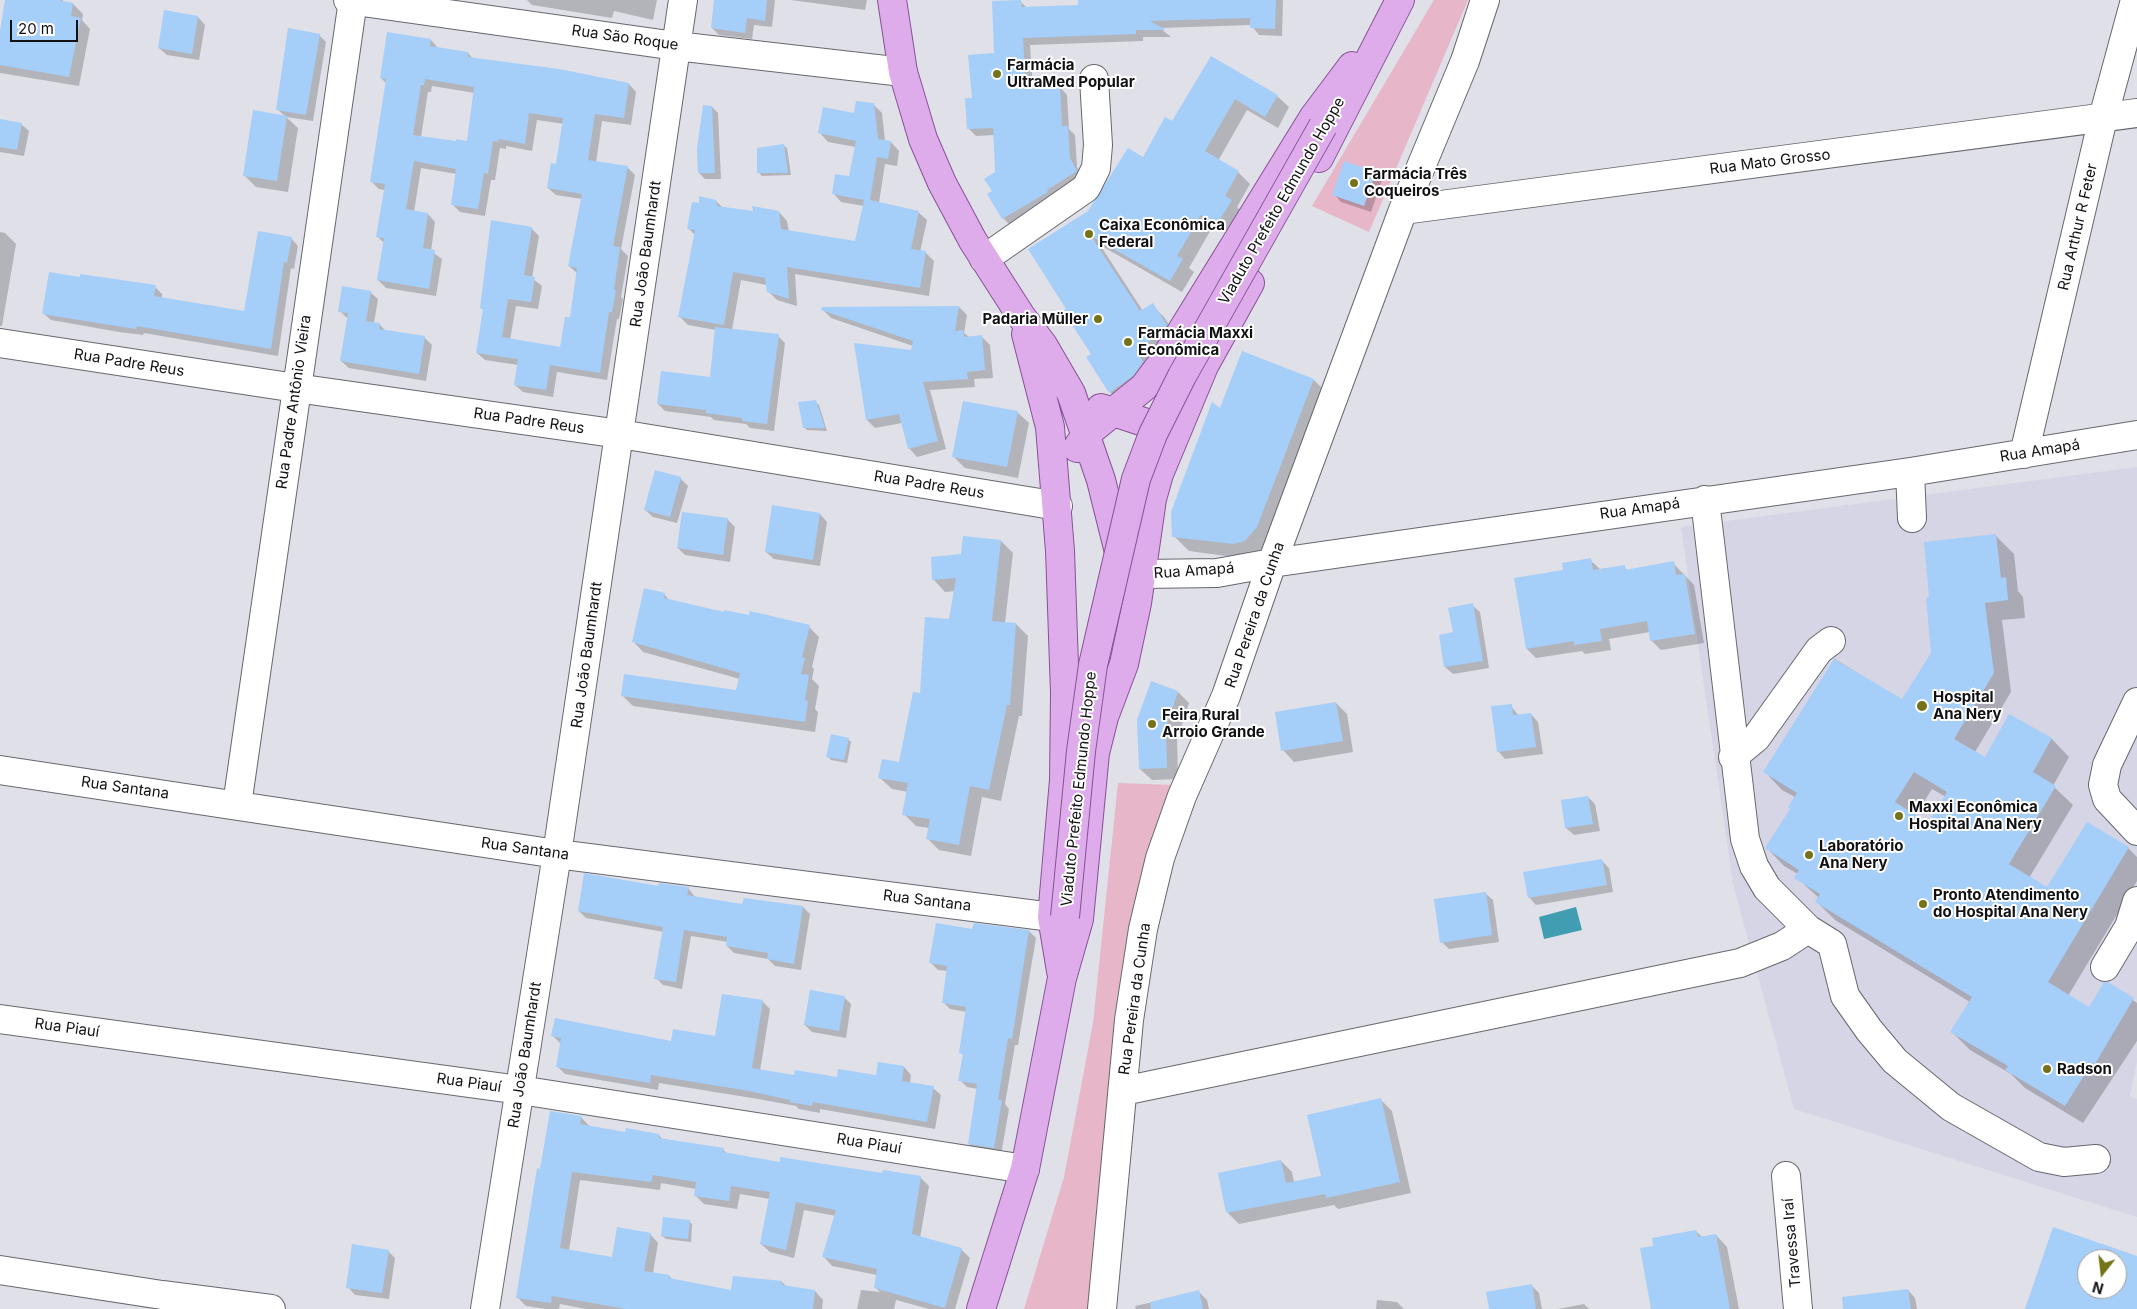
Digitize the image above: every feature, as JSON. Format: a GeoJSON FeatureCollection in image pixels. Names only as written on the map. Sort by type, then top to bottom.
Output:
{"type":"FeatureCollection","features":[{"type":"Feature","properties":{"kind":"main road"},"geometry":{"type":"LineString","coordinates":[[892,0],[903,72],[923,139],[942,183],[984,259],[1021,316],[1043,345],[1071,392],[1086,434],[1115,533],[1133,622]]}},
{"type":"Feature","properties":{"kind":"main road"},"geometry":{"type":"LineString","coordinates":[[1055,479],[1086,434],[1114,413],[1144,386],[1162,363],[1313,118],[1397,5]]}},
{"type":"Feature","properties":{"kind":"main road"},"geometry":{"type":"LineString","coordinates":[[1159,474],[1204,366],[1334,130],[1397,5]]}},
{"type":"Feature","properties":{"kind":"main road","name":"Viaduto Prefeito Edmundo Hoppe"},"geometry":{"type":"LineString","coordinates":[[1062,978],[1058,917],[1093,665],[1140,470],[1153,434],[1182,376],[1323,126],[1397,5]]}},
{"type":"Feature","properties":{"kind":"main road"},"geometry":{"type":"LineString","coordinates":[[1021,316],[1050,427],[1058,506],[1064,634],[1064,780],[1058,917]]}},
{"type":"Feature","properties":{"kind":"main road"},"geometry":{"type":"LineString","coordinates":[[982,1309],[1025,1169],[1062,978],[1079,919],[1095,753],[1104,717],[1124,664],[1133,622],[1152,499],[1164,448],[1161,432],[1148,423],[1090,404],[1071,392]]}},
{"type":"Feature","properties":{"kind":"main road"},"geometry":{"type":"LineString","coordinates":[[1064,634],[1068,644],[1087,658],[1102,664],[1124,664]]}},
{"type":"Feature","properties":{"kind":"street","name":"Rua São Roque"},"geometry":{"type":"LineString","coordinates":[[351,0],[676,46],[903,72]]}},
{"type":"Feature","properties":{"kind":"street","name":"Rua Padre Antônio Vieira"},"geometry":{"type":"LineString","coordinates":[[237,805],[351,0]]}},
{"type":"Feature","properties":{"kind":"street","name":"Rua João Baumhardt"},"geometry":{"type":"LineString","coordinates":[[484,1309],[557,854],[683,0]]}},
{"type":"Feature","properties":{"kind":"street","name":"Rua Pereira da Cunha"},"geometry":{"type":"LineString","coordinates":[[1102,1309],[1129,1020],[1143,928],[1160,858],[1182,796],[1226,696],[1272,562],[1403,210],[1465,61],[1485,0]]}},
{"type":"Feature","properties":{"kind":"street","name":"Rua Arthur R Feter"},"geometry":{"type":"LineString","coordinates":[[2024,454],[2103,118],[2135,0]]}},
{"type":"Feature","properties":{"kind":"street"},"geometry":{"type":"LineString","coordinates":[[984,259],[1086,188],[1096,168],[1098,145],[1094,79]]}},
{"type":"Feature","properties":{"kind":"street","name":"Rua Mato Grosso"},"geometry":{"type":"LineString","coordinates":[[1403,210],[2137,113]]}},
{"type":"Feature","properties":{"kind":"street","name":"Rua Padre Reus"},"geometry":{"type":"LineString","coordinates":[[0,343],[296,388],[620,434],[1058,506]]}},
{"type":"Feature","properties":{"kind":"street","name":"Rua Amapá"},"geometry":{"type":"LineString","coordinates":[[1141,574],[1217,573],[1272,562],[1910,472],[2137,435]]}},
{"type":"Feature","properties":{"kind":"street"},"geometry":{"type":"LineString","coordinates":[[1910,472],[1912,518]]}},
{"type":"Feature","properties":{"kind":"street"},"geometry":{"type":"LineString","coordinates":[[1705,500],[1733,757],[1744,839],[1754,866],[1767,888],[1808,929],[1832,944],[1845,996],[1869,1030],[1895,1061],[1951,1107],[2039,1157],[2064,1162],[2096,1160]]}},
{"type":"Feature","properties":{"kind":"street"},"geometry":{"type":"LineString","coordinates":[[1733,757],[1756,738],[1819,650],[1831,641]]}},
{"type":"Feature","properties":{"kind":"street"},"geometry":{"type":"LineString","coordinates":[[2137,702],[2106,765],[2103,785],[2107,799],[2137,831]]}},
{"type":"Feature","properties":{"kind":"street","name":"Rua Santana"},"geometry":{"type":"LineString","coordinates":[[0,770],[557,854],[1058,917]]}},
{"type":"Feature","properties":{"kind":"street"},"geometry":{"type":"LineString","coordinates":[[2105,967],[2129,927],[2137,901]]}},
{"type":"Feature","properties":{"kind":"street"},"geometry":{"type":"LineString","coordinates":[[1123,1091],[1740,963],[1782,946],[1808,929]]}},
{"type":"Feature","properties":{"kind":"street","name":"Rua Piauí"},"geometry":{"type":"LineString","coordinates":[[0,1019],[520,1090],[1025,1169]]}},
{"type":"Feature","properties":{"kind":"street","name":"Travessa Iraí"},"geometry":{"type":"LineString","coordinates":[[1786,1176],[1798,1309]]}},
{"type":"Feature","properties":{"kind":"street"},"geometry":{"type":"LineString","coordinates":[[0,1270],[160,1302],[271,1309]]}},
{"type":"Feature","properties":{"kind":"shaded area"},"geometry":{"type":"Polygon","coordinates":[[[1434,0],[1468,0],[1369,232],[1312,206],[1434,0]]]}},
{"type":"Feature","properties":{"kind":"shaded area","name":"Hospital Ana Nery"},"geometry":{"type":"Polygon","coordinates":[[[2137,467],[2137,1062],[2130,1096],[2137,1099],[2137,1217],[1794,1109],[1733,884],[1681,527],[2137,467]]]}},
{"type":"Feature","properties":{"kind":"shaded area"},"geometry":{"type":"Polygon","coordinates":[[[1118,783],[1174,785],[1100,1186],[1088,1309],[1024,1309],[1064,1177],[1093,1023],[1118,783]]]}},
{"type":"Feature","properties":{"kind":"water"},"geometry":{"type":"Polygon","coordinates":[[[1576,907],[1582,930],[1544,939],[1539,917],[1576,907]]]}},
{"type":"Feature","properties":{"kind":"building"},"geometry":{"type":"Polygon","coordinates":[[[5,0],[59,0],[73,3],[71,16],[81,18],[69,77],[0,65],[0,31],[5,0]]]}},
{"type":"Feature","properties":{"kind":"building"},"geometry":{"type":"Polygon","coordinates":[[[714,0],[767,0],[765,21],[747,18],[745,33],[711,28],[714,0]]]}},
{"type":"Feature","properties":{"kind":"building"},"geometry":{"type":"Polygon","coordinates":[[[1021,0],[1022,7],[1078,5],[1078,0],[1276,0],[1275,29],[1250,28],[1250,18],[1150,21],[1166,30],[1136,30],[1136,34],[1023,38],[1026,87],[1060,86],[1062,126],[1068,126],[1070,158],[1077,171],[1047,190],[1048,192],[1002,219],[987,194],[992,191],[984,179],[995,172],[993,128],[967,129],[965,98],[972,98],[968,55],[994,53],[992,1],[1021,0]]]}},
{"type":"Feature","properties":{"kind":"building"},"geometry":{"type":"Polygon","coordinates":[[[164,10],[198,16],[192,54],[158,48],[164,10]]]}},
{"type":"Feature","properties":{"kind":"building"},"geometry":{"type":"Polygon","coordinates":[[[288,28],[320,34],[306,115],[276,110],[288,28]]]}},
{"type":"Feature","properties":{"kind":"building"},"geometry":{"type":"Polygon","coordinates":[[[387,32],[431,39],[430,46],[468,52],[468,57],[559,69],[629,83],[624,118],[595,114],[588,160],[628,166],[613,246],[620,247],[614,290],[616,290],[612,312],[609,312],[600,373],[550,365],[546,390],[514,385],[518,359],[476,353],[483,309],[480,308],[491,220],[532,227],[524,275],[535,277],[531,302],[508,299],[502,337],[560,347],[565,317],[570,317],[577,268],[568,266],[582,194],[547,188],[551,163],[556,164],[563,118],[529,113],[525,144],[499,139],[498,142],[493,141],[488,174],[484,173],[478,209],[451,205],[456,169],[414,161],[406,209],[428,213],[423,248],[435,250],[429,289],[377,280],[384,238],[376,237],[385,184],[370,182],[386,79],[380,78],[387,32]],[[425,79],[424,85],[421,85],[413,135],[467,141],[474,87],[425,79]]]}},
{"type":"Feature","properties":{"kind":"building"},"geometry":{"type":"Polygon","coordinates":[[[1211,56],[1278,95],[1265,117],[1235,99],[1205,151],[1239,171],[1225,196],[1232,200],[1217,224],[1201,215],[1177,256],[1183,259],[1170,281],[1091,236],[1140,311],[1153,303],[1167,325],[1162,333],[1136,350],[1143,362],[1133,376],[1109,393],[1086,357],[1091,354],[1063,311],[1066,309],[1028,249],[1088,211],[1128,148],[1143,157],[1165,117],[1172,121],[1211,56]]]}},
{"type":"Feature","properties":{"kind":"building"},"geometry":{"type":"Polygon","coordinates":[[[856,101],[874,103],[878,139],[891,141],[888,159],[877,157],[870,200],[919,211],[911,249],[926,251],[920,288],[787,267],[789,299],[767,292],[765,278],[733,272],[724,325],[678,317],[695,230],[687,229],[692,202],[699,203],[699,196],[716,200],[717,206],[753,211],[752,206],[779,211],[781,229],[855,241],[864,200],[832,194],[835,174],[849,176],[856,141],[818,133],[823,107],[854,113],[856,101]]]}},
{"type":"Feature","properties":{"kind":"building"},"geometry":{"type":"Polygon","coordinates":[[[703,105],[712,106],[715,173],[698,173],[697,149],[703,105]]]}},
{"type":"Feature","properties":{"kind":"building"},"geometry":{"type":"Polygon","coordinates":[[[253,110],[287,116],[277,181],[243,176],[253,110]]]}},
{"type":"Feature","properties":{"kind":"building"},"geometry":{"type":"Polygon","coordinates":[[[0,119],[22,123],[17,150],[0,147],[0,119]]]}},
{"type":"Feature","properties":{"kind":"building"},"geometry":{"type":"Polygon","coordinates":[[[784,144],[788,173],[757,173],[757,148],[784,144]]]}},
{"type":"Feature","properties":{"kind":"building","name":"Farmácia Três Coqueiros"},"geometry":{"type":"Polygon","coordinates":[[[1344,161],[1376,172],[1364,206],[1332,195],[1344,161]]]}},
{"type":"Feature","properties":{"kind":"building"},"geometry":{"type":"Polygon","coordinates":[[[258,231],[292,237],[287,263],[284,262],[271,349],[137,326],[136,329],[42,314],[49,272],[80,277],[80,274],[156,285],[154,296],[244,311],[258,231]]]}},
{"type":"Feature","properties":{"kind":"building"},"geometry":{"type":"Polygon","coordinates":[[[342,286],[371,291],[366,321],[380,323],[379,329],[425,336],[419,374],[340,361],[348,313],[338,312],[342,286]]]}},
{"type":"Feature","properties":{"kind":"building"},"geometry":{"type":"Polygon","coordinates":[[[959,306],[955,331],[963,330],[964,337],[982,335],[985,370],[967,372],[968,379],[923,382],[938,441],[908,449],[899,414],[866,420],[854,343],[911,350],[913,341],[821,310],[822,307],[959,306]]]}},
{"type":"Feature","properties":{"kind":"building"},"geometry":{"type":"Polygon","coordinates":[[[715,327],[779,334],[767,424],[706,413],[706,410],[657,404],[661,371],[710,377],[715,327]]]}},
{"type":"Feature","properties":{"kind":"building"},"geometry":{"type":"Polygon","coordinates":[[[1242,351],[1314,379],[1257,527],[1245,541],[1233,544],[1172,537],[1171,512],[1212,402],[1220,408],[1242,351]]]}},
{"type":"Feature","properties":{"kind":"building"},"geometry":{"type":"Polygon","coordinates":[[[816,400],[825,428],[803,428],[798,402],[816,400]]]}},
{"type":"Feature","properties":{"kind":"building"},"geometry":{"type":"Polygon","coordinates":[[[963,401],[1018,411],[1007,467],[952,457],[963,401]]]}},
{"type":"Feature","properties":{"kind":"building"},"geometry":{"type":"Polygon","coordinates":[[[655,470],[681,477],[670,517],[644,510],[655,470]]]}},
{"type":"Feature","properties":{"kind":"building"},"geometry":{"type":"Polygon","coordinates":[[[772,505],[820,513],[813,560],[765,552],[772,505]]]}},
{"type":"Feature","properties":{"kind":"building"},"geometry":{"type":"Polygon","coordinates":[[[682,512],[728,518],[723,555],[677,548],[682,512]]]}},
{"type":"Feature","properties":{"kind":"building"},"geometry":{"type":"Polygon","coordinates":[[[1996,534],[2001,578],[2006,577],[2008,600],[1985,603],[1994,673],[1954,739],[1985,757],[2009,714],[2052,738],[2033,772],[2056,786],[2009,864],[2047,887],[2087,822],[2129,847],[2048,982],[2089,1007],[2104,982],[2108,982],[2134,998],[2095,1064],[2092,1063],[2065,1106],[2005,1070],[2008,1066],[1950,1032],[1972,997],[1815,902],[1820,894],[1794,878],[1799,870],[1765,848],[1790,809],[1788,807],[1797,793],[1763,772],[1834,659],[1902,699],[1931,653],[1926,597],[1929,597],[1924,542],[1996,534]],[[1914,772],[1895,802],[1928,823],[1947,792],[1914,772]]]}},
{"type":"Feature","properties":{"kind":"building"},"geometry":{"type":"Polygon","coordinates":[[[963,536],[1001,540],[992,621],[1016,623],[1010,705],[1007,705],[989,790],[970,786],[959,845],[926,839],[930,819],[902,815],[908,783],[878,778],[882,759],[899,762],[913,692],[920,693],[925,617],[949,619],[956,578],[932,580],[931,557],[961,554],[963,536]]]}},
{"type":"Feature","properties":{"kind":"building"},"geometry":{"type":"Polygon","coordinates":[[[1591,558],[1593,570],[1625,565],[1625,570],[1674,561],[1676,575],[1685,574],[1695,634],[1650,641],[1647,621],[1600,629],[1602,641],[1574,645],[1574,641],[1526,649],[1514,578],[1563,570],[1562,563],[1591,558]]]}},
{"type":"Feature","properties":{"kind":"building"},"geometry":{"type":"Polygon","coordinates":[[[644,588],[665,593],[664,598],[724,612],[724,610],[749,615],[750,611],[810,625],[802,657],[805,658],[801,674],[809,675],[805,700],[808,701],[805,722],[621,696],[624,674],[736,690],[740,673],[632,642],[644,588]]]}},
{"type":"Feature","properties":{"kind":"building"},"geometry":{"type":"Polygon","coordinates":[[[1473,603],[1483,661],[1444,667],[1439,635],[1453,632],[1448,608],[1473,603]]]}},
{"type":"Feature","properties":{"kind":"building","name":"Feira Rural Arroio Grande"},"geometry":{"type":"Polygon","coordinates":[[[1151,681],[1178,691],[1166,727],[1167,768],[1139,769],[1137,720],[1151,681]]]}},
{"type":"Feature","properties":{"kind":"building"},"geometry":{"type":"Polygon","coordinates":[[[1336,702],[1343,741],[1281,751],[1275,712],[1336,702]]]}},
{"type":"Feature","properties":{"kind":"building"},"geometry":{"type":"Polygon","coordinates":[[[1512,704],[1513,715],[1531,713],[1536,747],[1497,752],[1491,706],[1512,704]]]}},
{"type":"Feature","properties":{"kind":"building"},"geometry":{"type":"Polygon","coordinates":[[[831,734],[849,738],[844,760],[826,757],[831,734]]]}},
{"type":"Feature","properties":{"kind":"building"},"geometry":{"type":"Polygon","coordinates":[[[1588,796],[1593,824],[1565,828],[1561,800],[1588,796]]]}},
{"type":"Feature","properties":{"kind":"building"},"geometry":{"type":"Polygon","coordinates":[[[1602,859],[1607,885],[1528,898],[1523,872],[1602,859]]]}},
{"type":"Feature","properties":{"kind":"building"},"geometry":{"type":"Polygon","coordinates":[[[584,873],[658,886],[659,883],[689,887],[687,895],[742,904],[744,898],[803,906],[794,964],[767,959],[768,953],[726,946],[727,937],[684,930],[676,982],[654,979],[663,927],[578,911],[584,873]]]}},
{"type":"Feature","properties":{"kind":"building"},"geometry":{"type":"Polygon","coordinates":[[[1486,892],[1492,935],[1440,943],[1434,899],[1486,892]]]}},
{"type":"Feature","properties":{"kind":"building"},"geometry":{"type":"Polygon","coordinates":[[[936,923],[972,929],[974,923],[1029,930],[1012,1039],[1008,1038],[998,1100],[1002,1100],[994,1148],[968,1144],[977,1084],[958,1081],[963,1054],[959,1053],[966,1007],[942,1003],[947,966],[929,963],[936,923]]]}},
{"type":"Feature","properties":{"kind":"building"},"geometry":{"type":"Polygon","coordinates":[[[810,990],[845,996],[839,1031],[804,1025],[810,990]]]}},
{"type":"Feature","properties":{"kind":"building"},"geometry":{"type":"Polygon","coordinates":[[[722,994],[763,1000],[752,1068],[794,1075],[795,1070],[837,1077],[838,1069],[876,1075],[878,1062],[904,1066],[902,1081],[934,1086],[927,1122],[813,1102],[812,1106],[749,1091],[651,1075],[650,1083],[556,1067],[561,1038],[551,1036],[555,1018],[671,1041],[673,1029],[715,1036],[722,994]]]}},
{"type":"Feature","properties":{"kind":"building"},"geometry":{"type":"Polygon","coordinates":[[[1381,1098],[1400,1182],[1326,1198],[1325,1194],[1226,1213],[1218,1173],[1281,1160],[1286,1183],[1321,1176],[1307,1115],[1381,1098]]]}},
{"type":"Feature","properties":{"kind":"building"},"geometry":{"type":"Polygon","coordinates":[[[550,1111],[582,1116],[580,1124],[625,1132],[626,1128],[659,1134],[659,1138],[724,1148],[723,1152],[780,1162],[780,1157],[882,1173],[883,1170],[921,1176],[912,1234],[962,1248],[945,1308],[874,1288],[877,1269],[822,1257],[836,1210],[796,1202],[786,1250],[760,1244],[770,1192],[731,1186],[729,1201],[694,1196],[696,1182],[653,1175],[651,1182],[572,1172],[560,1248],[612,1257],[617,1227],[651,1233],[644,1271],[670,1275],[669,1278],[731,1290],[733,1276],[782,1281],[782,1285],[815,1290],[813,1309],[626,1309],[552,1296],[551,1303],[516,1298],[537,1168],[540,1169],[550,1111]]]}},
{"type":"Feature","properties":{"kind":"building"},"geometry":{"type":"Polygon","coordinates":[[[663,1217],[690,1220],[688,1239],[661,1236],[663,1217]]]}},
{"type":"Feature","properties":{"kind":"building"},"geometry":{"type":"Polygon","coordinates":[[[2053,1227],[2117,1249],[2077,1249],[2077,1299],[2127,1299],[2127,1253],[2137,1256],[2137,1309],[2025,1309],[2053,1227]]]}},
{"type":"Feature","properties":{"kind":"building"},"geometry":{"type":"Polygon","coordinates":[[[1696,1230],[1698,1237],[1716,1234],[1730,1309],[1651,1309],[1640,1248],[1653,1246],[1652,1238],[1696,1230]]]}},
{"type":"Feature","properties":{"kind":"building"},"geometry":{"type":"Polygon","coordinates":[[[352,1244],[389,1250],[382,1293],[346,1288],[352,1244]]]}},
{"type":"Feature","properties":{"kind":"building"},"geometry":{"type":"Polygon","coordinates":[[[1532,1284],[1536,1309],[1489,1309],[1486,1292],[1532,1284]]]}},
{"type":"Feature","properties":{"kind":"building"},"geometry":{"type":"Polygon","coordinates":[[[1908,1289],[1911,1309],[1843,1309],[1842,1297],[1908,1289]]]}},
{"type":"Feature","properties":{"kind":"building"},"geometry":{"type":"Polygon","coordinates":[[[1199,1290],[1203,1309],[1151,1309],[1150,1302],[1199,1290]]]}},
{"type":"Feature","properties":{"kind":"place","name":"Farmácia UltraMed Popular"},"geometry":{"type":"Point","coordinates":[997,74]}},
{"type":"Feature","properties":{"kind":"place","name":"Farmácia Três Coqueiros"},"geometry":{"type":"Point","coordinates":[1354,183]}},
{"type":"Feature","properties":{"kind":"place","name":"Caixa Econômica Federal"},"geometry":{"type":"Point","coordinates":[1089,234]}},
{"type":"Feature","properties":{"kind":"place","name":"Padaria Müller"},"geometry":{"type":"Point","coordinates":[1098,319]}},
{"type":"Feature","properties":{"kind":"place","name":"Farmácia Maxxi Econômica"},"geometry":{"type":"Point","coordinates":[1128,342]}},
{"type":"Feature","properties":{"kind":"place","name":"Hospital Ana Nery"},"geometry":{"type":"Point","coordinates":[1922,706]}},
{"type":"Feature","properties":{"kind":"place","name":"Feira Rural Arroio Grande"},"geometry":{"type":"Point","coordinates":[1152,724]}},
{"type":"Feature","properties":{"kind":"place","name":"Maxxi Econômica Hospital Ana Nery"},"geometry":{"type":"Point","coordinates":[1899,816]}},
{"type":"Feature","properties":{"kind":"place","name":"Laboratório Ana Nery"},"geometry":{"type":"Point","coordinates":[1809,855]}},
{"type":"Feature","properties":{"kind":"place","name":"Pronto Atendimento do Hospital Ana Nery"},"geometry":{"type":"Point","coordinates":[1923,904]}},
{"type":"Feature","properties":{"kind":"place","name":"Radson"},"geometry":{"type":"Point","coordinates":[2047,1069]}}]}
